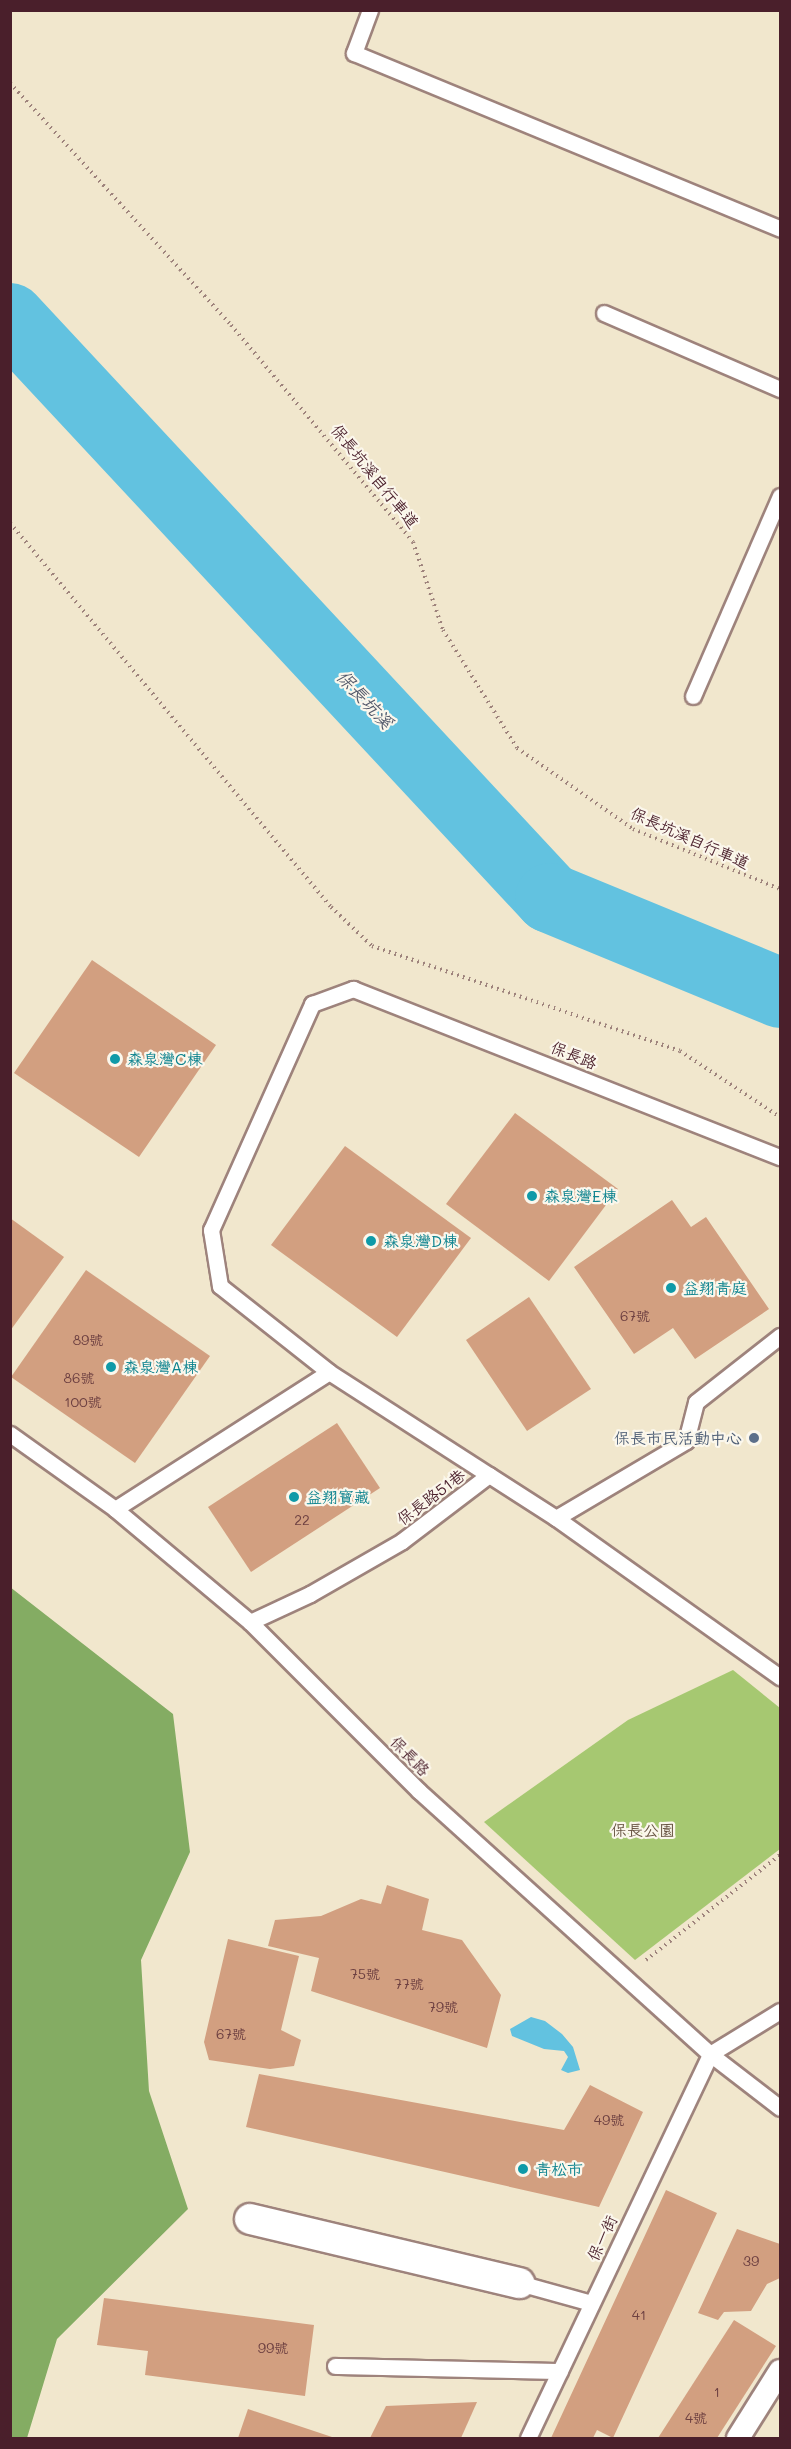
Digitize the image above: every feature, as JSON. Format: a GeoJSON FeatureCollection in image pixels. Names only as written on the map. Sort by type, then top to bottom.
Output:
{"type":"FeatureCollection","features":[{"type":"Feature","properties":{"kind":"street"},"geometry":{"type":"LineString","coordinates":[[250,2219],[519,2283]]}},
{"type":"Feature","properties":{"kind":"street"},"geometry":{"type":"LineString","coordinates":[[738,2439],[780,2371]]}},
{"type":"Feature","properties":{"kind":"lane"},"geometry":{"type":"LineString","coordinates":[[370,10],[354,53],[780,229]]}},
{"type":"Feature","properties":{"kind":"lane"},"geometry":{"type":"LineString","coordinates":[[604,313],[780,389]]}},
{"type":"Feature","properties":{"kind":"lane"},"geometry":{"type":"LineString","coordinates":[[693,696],[780,496]]}},
{"type":"Feature","properties":{"kind":"lane","name":"保長路"},"geometry":{"type":"LineString","coordinates":[[329,1372],[220,1286],[211,1230],[312,1004],[353,989],[780,1156]]}},
{"type":"Feature","properties":{"kind":"lane"},"geometry":{"type":"LineString","coordinates":[[556,1518],[686,1441],[696,1402],[780,1336]]}},
{"type":"Feature","properties":{"kind":"lane"},"geometry":{"type":"LineString","coordinates":[[115,1509],[329,1372],[489,1475]]}},
{"type":"Feature","properties":{"kind":"lane","name":"保長路"},"geometry":{"type":"LineString","coordinates":[[10,1434],[115,1509],[250,1622],[419,1791],[710,2054],[780,2108]]}},
{"type":"Feature","properties":{"kind":"lane","name":"保長路51巷"},"geometry":{"type":"LineString","coordinates":[[250,1622],[310,1594],[402,1541],[489,1475],[556,1518],[780,1677]]}},
{"type":"Feature","properties":{"kind":"lane"},"geometry":{"type":"LineString","coordinates":[[710,2054],[780,2011]]}},
{"type":"Feature","properties":{"kind":"lane","name":"保一街"},"geometry":{"type":"LineString","coordinates":[[528,2439],[710,2054]]}},
{"type":"Feature","properties":{"kind":"lane"},"geometry":{"type":"LineString","coordinates":[[519,2283],[591,2304]]}},
{"type":"Feature","properties":{"kind":"lane"},"geometry":{"type":"LineString","coordinates":[[335,2366],[560,2371]]}},
{"type":"Feature","properties":{"kind":"path","name":"保長坑溪自行車道"},"geometry":{"type":"LineString","coordinates":[[10,83],[231,325],[413,542],[443,630],[517,748],[633,829],[780,889]]}},
{"type":"Feature","properties":{"kind":"path"},"geometry":{"type":"LineString","coordinates":[[10,523],[331,907],[372,946],[680,1051],[780,1117]]}},
{"type":"Feature","properties":{"kind":"path"},"geometry":{"type":"LineString","coordinates":[[624,1977],[780,1855]]}},
{"type":"Feature","properties":{"kind":"green space"},"geometry":{"type":"Polygon","coordinates":[[[10,1587],[173,1714],[190,1852],[141,1960],[149,2091],[188,2209],[57,2339],[27,2438],[10,2438],[10,1587]]]}},
{"type":"Feature","properties":{"kind":"green space","name":"保長公園"},"geometry":{"type":"Polygon","coordinates":[[[733,1670],[780,1708],[780,1849],[635,1960],[484,1822],[628,1720],[733,1670]]]}},
{"type":"Feature","properties":{"kind":"water"},"geometry":{"type":"Polygon","coordinates":[[[531,2017],[545,2021],[562,2034],[573,2047],[580,2070],[568,2073],[561,2070],[568,2057],[564,2051],[544,2049],[512,2036],[510,2029],[531,2017]]]}},
{"type":"Feature","properties":{"kind":"building","name":"森泉灣C棟"},"geometry":{"type":"Polygon","coordinates":[[[92,960],[216,1045],[139,1157],[14,1073],[92,960]]]}},
{"type":"Feature","properties":{"kind":"building","name":"森泉灣E棟"},"geometry":{"type":"Polygon","coordinates":[[[515,1113],[618,1189],[549,1281],[446,1204],[515,1113]]]}},
{"type":"Feature","properties":{"kind":"building","name":"森泉灣D棟"},"geometry":{"type":"Polygon","coordinates":[[[345,1146],[471,1238],[397,1337],[271,1245],[345,1146]]]}},
{"type":"Feature","properties":{"kind":"building","name":"益翔青庭"},"geometry":{"type":"Polygon","coordinates":[[[672,1200],[691,1227],[706,1217],[769,1309],[695,1359],[673,1328],[634,1354],[574,1267],[672,1200]]]}},
{"type":"Feature","properties":{"kind":"building"},"geometry":{"type":"Polygon","coordinates":[[[10,1218],[64,1257],[10,1331],[10,1218]]]}},
{"type":"Feature","properties":{"kind":"building","name":"森泉灣A棟"},"geometry":{"type":"Polygon","coordinates":[[[86,1270],[210,1356],[135,1463],[11,1377],[86,1270]]]}},
{"type":"Feature","properties":{"kind":"building"},"geometry":{"type":"Polygon","coordinates":[[[529,1297],[591,1389],[527,1431],[466,1340],[529,1297]]]}},
{"type":"Feature","properties":{"kind":"building","name":"益翔寶藏"},"geometry":{"type":"Polygon","coordinates":[[[337,1423],[380,1488],[251,1572],[208,1507],[337,1423]]]}},
{"type":"Feature","properties":{"kind":"building"},"geometry":{"type":"Polygon","coordinates":[[[387,1885],[429,1899],[422,1930],[462,1940],[501,1995],[487,2048],[311,1991],[319,1958],[268,1946],[275,1920],[321,1916],[361,1899],[381,1904],[387,1885]]]}},
{"type":"Feature","properties":{"kind":"building"},"geometry":{"type":"Polygon","coordinates":[[[228,1939],[299,1956],[281,2030],[301,2040],[294,2066],[270,2069],[209,2060],[204,2042],[228,1939]]]}},
{"type":"Feature","properties":{"kind":"building","name":"青松市"},"geometry":{"type":"Polygon","coordinates":[[[259,2074],[564,2130],[590,2085],[643,2112],[599,2207],[246,2127],[259,2074]]]}},
{"type":"Feature","properties":{"kind":"building"},"geometry":{"type":"Polygon","coordinates":[[[666,2190],[717,2213],[613,2438],[597,2430],[593,2438],[551,2438],[666,2190]]]}},
{"type":"Feature","properties":{"kind":"building"},"geometry":{"type":"Polygon","coordinates":[[[737,2229],[780,2244],[780,2278],[767,2284],[751,2311],[724,2312],[718,2320],[698,2313],[737,2229]]]}},
{"type":"Feature","properties":{"kind":"building"},"geometry":{"type":"Polygon","coordinates":[[[104,2298],[314,2325],[305,2396],[145,2375],[148,2351],[97,2345],[104,2298]]]}},
{"type":"Feature","properties":{"kind":"building"},"geometry":{"type":"Polygon","coordinates":[[[734,2320],[776,2346],[717,2438],[658,2438],[734,2320]]]}},
{"type":"Feature","properties":{"kind":"building"},"geometry":{"type":"Polygon","coordinates":[[[477,2402],[461,2438],[370,2438],[386,2406],[477,2402]]]}},
{"type":"Feature","properties":{"kind":"building"},"geometry":{"type":"Polygon","coordinates":[[[248,2409],[335,2438],[238,2438],[248,2409]]]}},
{"type":"Feature","properties":{"kind":"waterway","name":"保長坑溪"},"geometry":{"type":"LineString","coordinates":[[10,318],[550,898],[780,993]]}},
{"type":"Feature","properties":{"kind":"place","name":"森泉灣C棟"},"geometry":{"type":"Point","coordinates":[115,1059]}},
{"type":"Feature","properties":{"kind":"place","name":"森泉灣E棟"},"geometry":{"type":"Point","coordinates":[532,1196]}},
{"type":"Feature","properties":{"kind":"place","name":"森泉灣D棟"},"geometry":{"type":"Point","coordinates":[371,1241]}},
{"type":"Feature","properties":{"kind":"place","name":"益翔青庭"},"geometry":{"type":"Point","coordinates":[671,1288]}},
{"type":"Feature","properties":{"kind":"place","name":"森泉灣A棟"},"geometry":{"type":"Point","coordinates":[111,1367]}},
{"type":"Feature","properties":{"kind":"place","name":"保長市民活動中心"},"geometry":{"type":"Point","coordinates":[754,1438]}},
{"type":"Feature","properties":{"kind":"place","name":"益翔寶藏"},"geometry":{"type":"Point","coordinates":[294,1497]}},
{"type":"Feature","properties":{"kind":"place","name":"青松市"},"geometry":{"type":"Point","coordinates":[523,2169]}}]}
